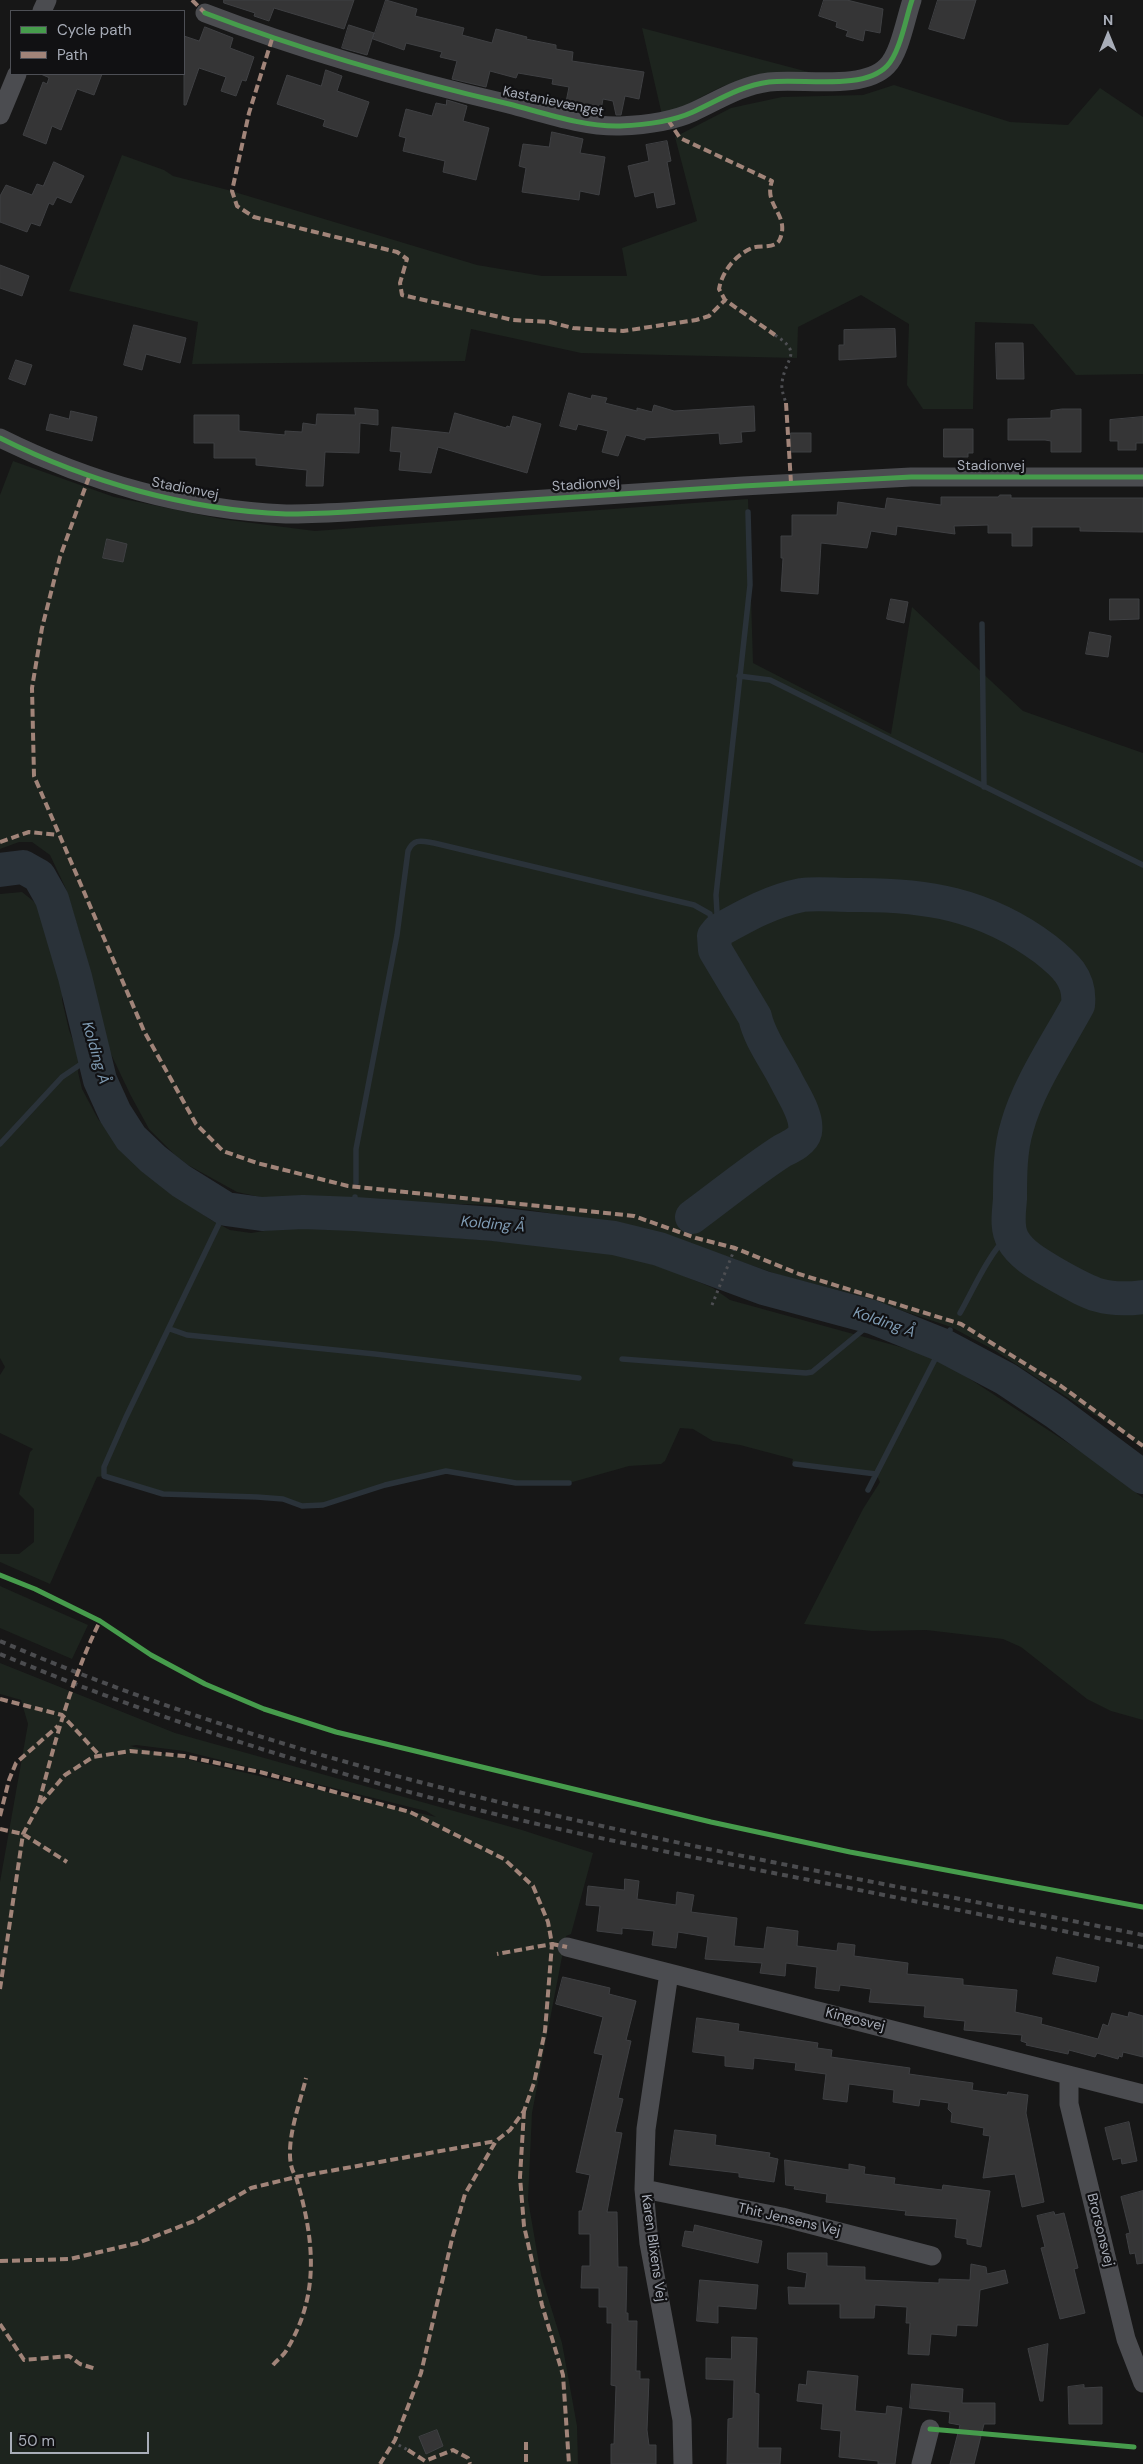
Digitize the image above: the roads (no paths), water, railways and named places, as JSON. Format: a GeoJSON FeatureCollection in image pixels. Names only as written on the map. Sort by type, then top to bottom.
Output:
{"type":"FeatureCollection","features":[{"type":"Feature","properties":{"kind":"street","name":"Kastanievænget"},"geometry":{"type":"LineString","coordinates":[[205,13],[272,39],[442,89],[575,120],[619,126],[668,120],[692,112],[738,88],[770,82],[854,80],[873,75],[888,66],[897,48],[912,0]]}},
{"type":"Feature","properties":{"kind":"street"},"geometry":{"type":"LineString","coordinates":[[0,115],[17,75]]}},
{"type":"Feature","properties":{"kind":"street","name":"Stadionvej"},"geometry":{"type":"LineString","coordinates":[[0,438],[38,457],[89,477],[150,494],[227,508],[286,514],[347,512],[911,477],[1143,477]]}},
{"type":"Feature","properties":{"kind":"street","name":"Kingosvej"},"geometry":{"type":"LineString","coordinates":[[567,1947],[1143,2094]]}},
{"type":"Feature","properties":{"kind":"street","name":"Karen Blixens Vej"},"geometry":{"type":"LineString","coordinates":[[669,1973],[646,2129],[644,2190],[649,2242],[682,2420],[683,2464]]}},
{"type":"Feature","properties":{"kind":"street","name":"Brorsonsvej"},"geometry":{"type":"LineString","coordinates":[[1069,2075],[1068,2104],[1126,2339],[1143,2383]]}},
{"type":"Feature","properties":{"kind":"street","name":"Thit Jensens Vej"},"geometry":{"type":"LineString","coordinates":[[644,2190],[782,2217],[932,2256]]}},
{"type":"Feature","properties":{"kind":"street"},"geometry":{"type":"LineString","coordinates":[[921,2464],[930,2429]]}},
{"type":"Feature","properties":{"kind":"waterway"},"geometry":{"type":"LineString","coordinates":[[718,931],[716,895],[750,585],[748,512]]}},
{"type":"Feature","properties":{"kind":"waterway"},"geometry":{"type":"LineString","coordinates":[[982,624],[984,787]]}},
{"type":"Feature","properties":{"kind":"waterway"},"geometry":{"type":"LineString","coordinates":[[739,676],[770,680],[1143,865]]}},
{"type":"Feature","properties":{"kind":"waterway"},"geometry":{"type":"LineString","coordinates":[[356,1183],[356,1149],[397,935],[408,851],[415,842],[434,843],[694,905],[710,914],[714,935]]}},
{"type":"Feature","properties":{"kind":"waterway","name":"Kolding Å"},"geometry":{"type":"LineString","coordinates":[[0,870],[23,867],[39,876],[52,899],[75,977],[100,1080],[115,1113],[131,1138],[153,1159],[181,1181],[226,1209],[262,1214],[303,1212],[355,1214],[494,1224],[614,1238],[659,1249],[764,1288],[872,1317],[942,1345],[1006,1379],[1057,1413],[1143,1477]]}},
{"type":"Feature","properties":{"kind":"waterway"},"geometry":{"type":"LineString","coordinates":[[692,1217],[759,1167],[796,1143],[805,1132],[800,1106],[765,1042],[755,1017],[715,950],[714,936],[718,931],[759,910],[780,901],[802,895],[878,895],[929,900],[977,912],[1000,921],[1045,949],[1065,966],[1074,979],[1077,987],[1078,1005],[1028,1096],[1015,1136],[1010,1172],[1009,1230],[1017,1246],[1027,1256],[1079,1287],[1108,1297],[1143,1297]]}},
{"type":"Feature","properties":{"kind":"waterway"},"geometry":{"type":"LineString","coordinates":[[0,1144],[62,1077],[93,1056]]}},
{"type":"Feature","properties":{"kind":"waterway"},"geometry":{"type":"LineString","coordinates":[[355,1197],[355,1214]]}},
{"type":"Feature","properties":{"kind":"waterway"},"geometry":{"type":"LineString","coordinates":[[226,1209],[126,1417],[104,1467],[104,1476],[163,1494],[283,1499],[302,1506],[323,1505],[385,1485],[446,1471],[516,1483],[569,1483]]}},
{"type":"Feature","properties":{"kind":"waterway"},"geometry":{"type":"LineString","coordinates":[[960,1313],[988,1261],[1010,1233]]}},
{"type":"Feature","properties":{"kind":"waterway"},"geometry":{"type":"LineString","coordinates":[[622,1359],[812,1372],[863,1330],[872,1317]]}},
{"type":"Feature","properties":{"kind":"waterway"},"geometry":{"type":"LineString","coordinates":[[170,1329],[187,1335],[375,1354],[579,1378]]}},
{"type":"Feature","properties":{"kind":"waterway"},"geometry":{"type":"LineString","coordinates":[[868,1490],[950,1330]]}},
{"type":"Feature","properties":{"kind":"waterway"},"geometry":{"type":"LineString","coordinates":[[795,1464],[876,1474]]}},
{"type":"Feature","properties":{"kind":"railway"},"geometry":{"type":"LineString","coordinates":[[0,1641],[138,1695],[278,1742],[420,1782],[563,1817],[708,1849],[1143,1935]]}},
{"type":"Feature","properties":{"kind":"railway"},"geometry":{"type":"LineString","coordinates":[[0,1654],[181,1723],[304,1762],[428,1797],[606,1839],[1143,1947]]}}]}
